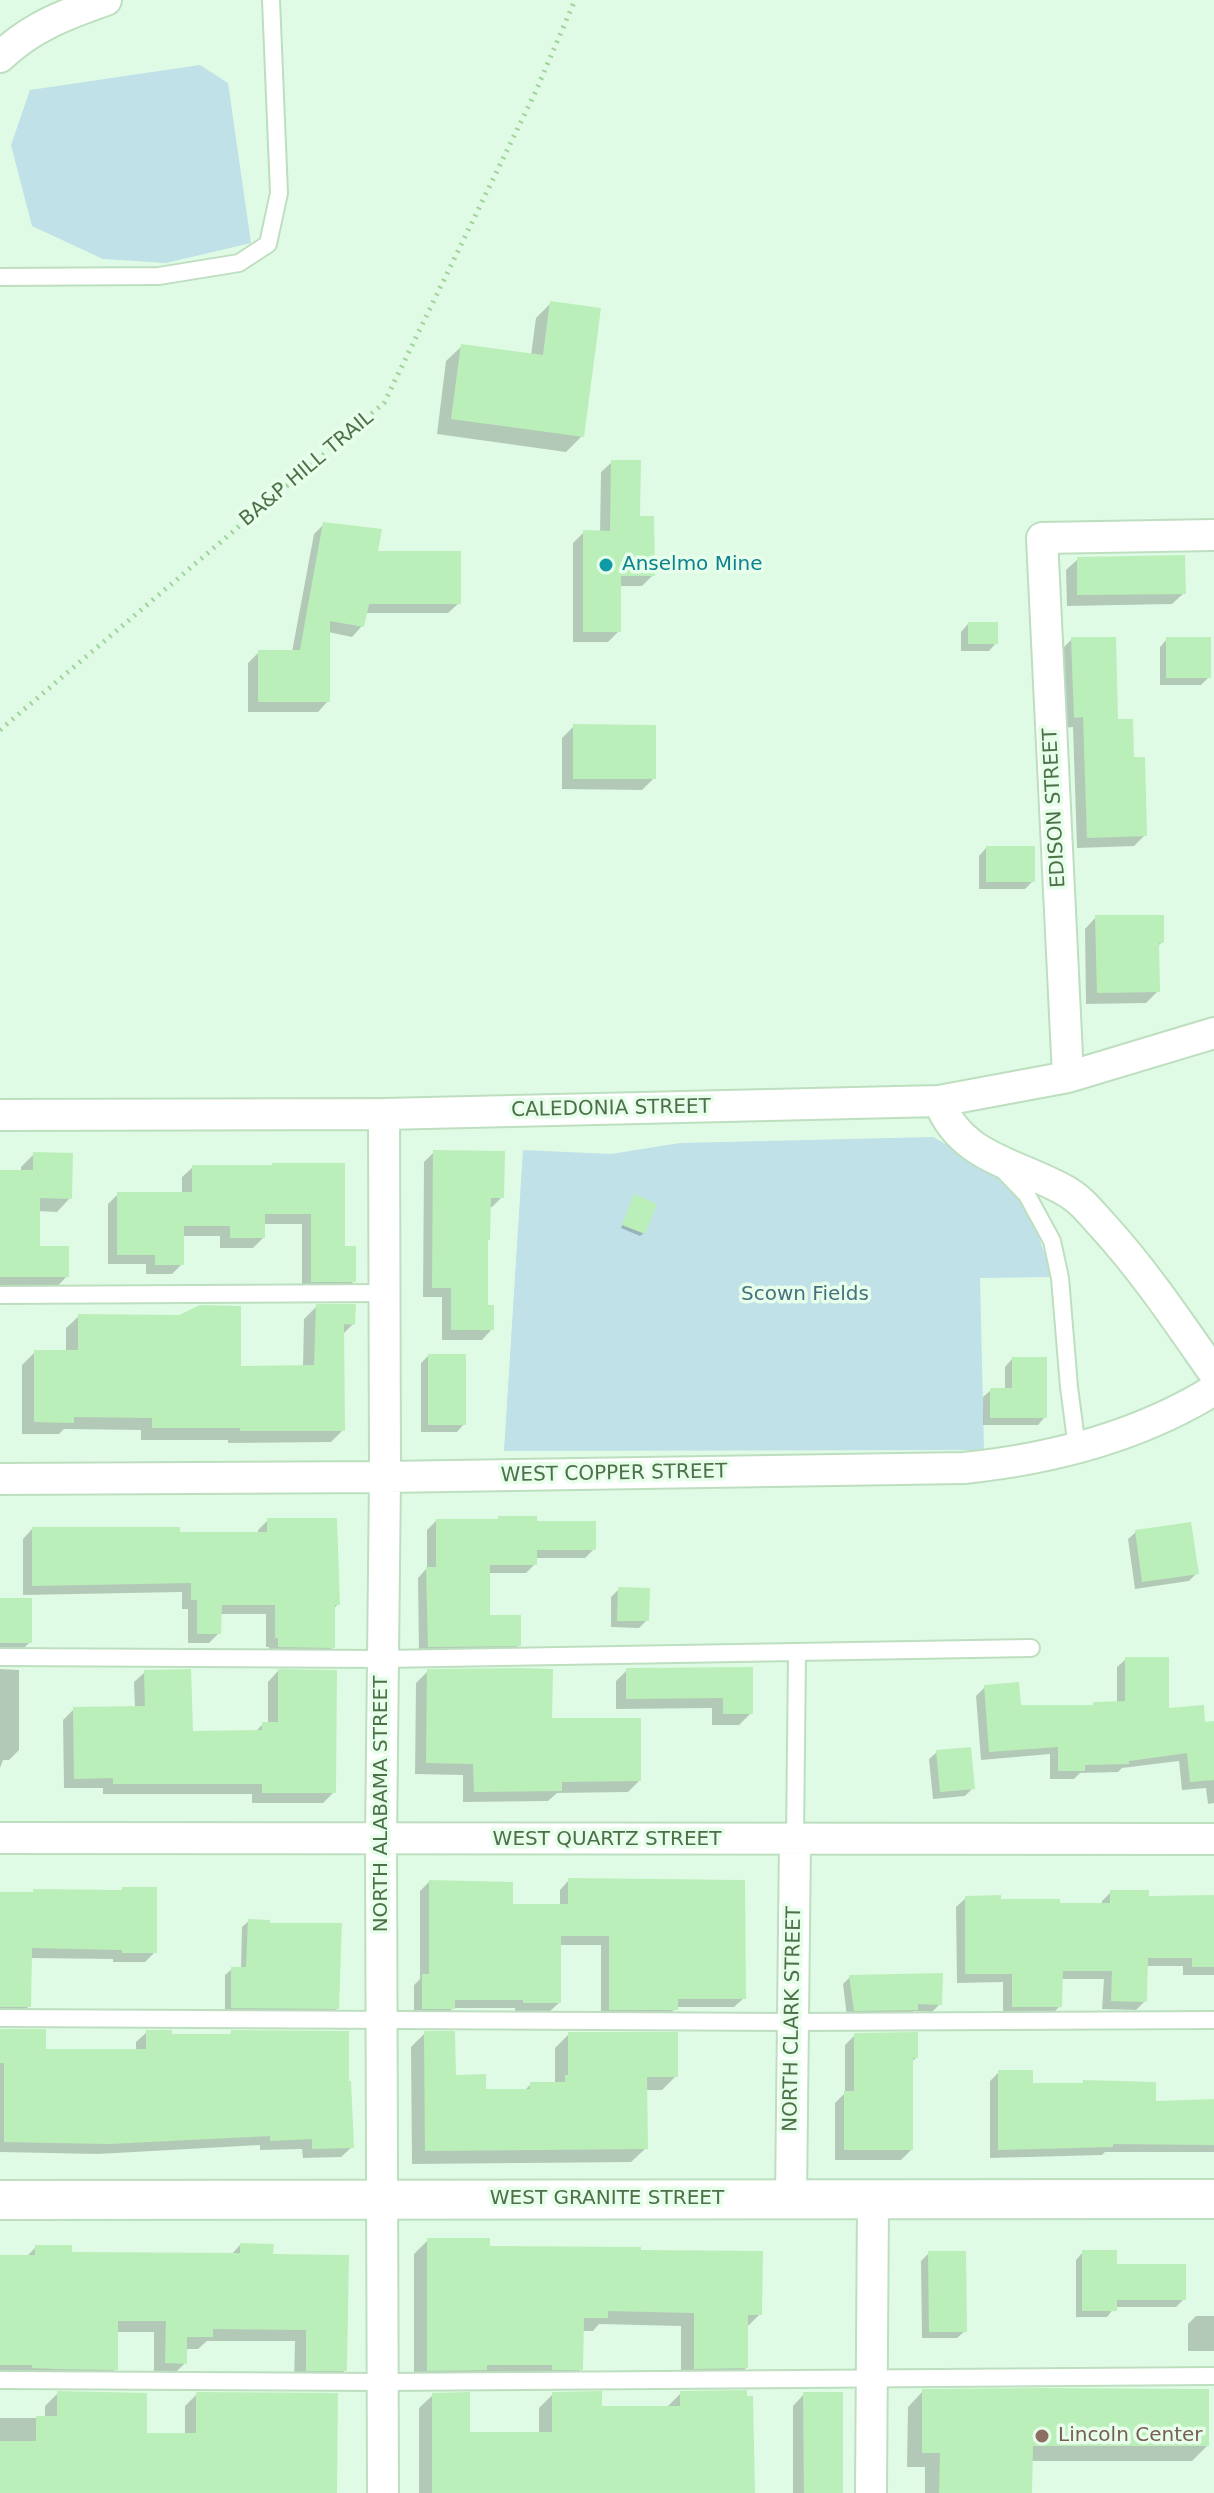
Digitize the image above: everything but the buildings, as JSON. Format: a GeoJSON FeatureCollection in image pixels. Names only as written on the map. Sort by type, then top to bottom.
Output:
{"type":"FeatureCollection","features":[{"type":"Feature","properties":{"kind":"street"},"geometry":{"type":"LineString","coordinates":[[0,57],[40,25],[106,0]]}},
{"type":"Feature","properties":{"kind":"street","name":"EDISON STREET"},"geometry":{"type":"LineString","coordinates":[[1068,1077],[1042,538],[1214,535]]}},
{"type":"Feature","properties":{"kind":"street","name":"CALEDONIA STREET"},"geometry":{"type":"LineString","coordinates":[[0,1115],[384,1114],[939,1101],[1068,1077],[1214,1033]]}},
{"type":"Feature","properties":{"kind":"street"},"geometry":{"type":"LineString","coordinates":[[939,1101],[946,1120],[960,1137],[991,1158],[1056,1186],[1084,1206],[1129,1255],[1214,1373]]}},
{"type":"Feature","properties":{"kind":"street","name":"NORTH ALABAMA STREET"},"geometry":{"type":"LineString","coordinates":[[383,2493],[381,1840],[385,1477],[384,1114]]}},
{"type":"Feature","properties":{"kind":"street","name":"WEST COPPER STREET"},"geometry":{"type":"LineString","coordinates":[[0,1479],[964,1468],[1025,1460],[1077,1448],[1146,1425],[1214,1390]]}},
{"type":"Feature","properties":{"kind":"street","name":"WEST QUARTZ STREET"},"geometry":{"type":"LineString","coordinates":[[0,1838],[1214,1839]]}},
{"type":"Feature","properties":{"kind":"street","name":"NORTH CLARK STREET"},"geometry":{"type":"LineString","coordinates":[[791,2199],[795,1839]]}},
{"type":"Feature","properties":{"kind":"street","name":"WEST GRANITE STREET"},"geometry":{"type":"LineString","coordinates":[[0,2200],[1214,2199]]}},
{"type":"Feature","properties":{"kind":"street"},"geometry":{"type":"LineString","coordinates":[[871,2493],[873,2200]]}},
{"type":"Feature","properties":{"kind":"lane"},"geometry":{"type":"LineString","coordinates":[[0,277],[159,276],[239,263],[268,244],[279,193],[271,0]]}},
{"type":"Feature","properties":{"kind":"lane"},"geometry":{"type":"LineString","coordinates":[[991,1158],[1027,1195],[1052,1241],[1060,1278],[1077,1448]]}},
{"type":"Feature","properties":{"kind":"lane"},"geometry":{"type":"LineString","coordinates":[[0,1295],[385,1293]]}},
{"type":"Feature","properties":{"kind":"lane"},"geometry":{"type":"LineString","coordinates":[[0,1657],[383,1659],[1031,1648]]}},
{"type":"Feature","properties":{"kind":"lane"},"geometry":{"type":"LineString","coordinates":[[795,1839],[797,1652]]}},
{"type":"Feature","properties":{"kind":"lane"},"geometry":{"type":"LineString","coordinates":[[0,2018],[793,2022],[1214,2020]]}},
{"type":"Feature","properties":{"kind":"lane"},"geometry":{"type":"LineString","coordinates":[[0,2380],[383,2382],[1214,2376]]}},
{"type":"Feature","properties":{"kind":"path","name":"BA&P HILL TRAIL"},"geometry":{"type":"LineString","coordinates":[[0,730],[384,403],[535,93],[575,0]]}},
{"type":"Feature","properties":{"kind":"green space"},"geometry":{"type":"Polygon","coordinates":[[[200,65],[228,83],[251,243],[166,263],[103,259],[32,226],[11,145],[30,90],[200,65]]]}},
{"type":"Feature","properties":{"kind":"green space","name":"Scown Fields"},"geometry":{"type":"Polygon","coordinates":[[[933,1137],[982,1164],[1030,1209],[1052,1277],[980,1278],[984,1450],[504,1451],[523,1150],[611,1154],[680,1143],[933,1137]]]}},
{"type":"Feature","properties":{"kind":"place","name":"Anselmo Mine"},"geometry":{"type":"Point","coordinates":[606,565]}},
{"type":"Feature","properties":{"kind":"place","name":"Lincoln Center"},"geometry":{"type":"Point","coordinates":[1042,2436]}}]}
